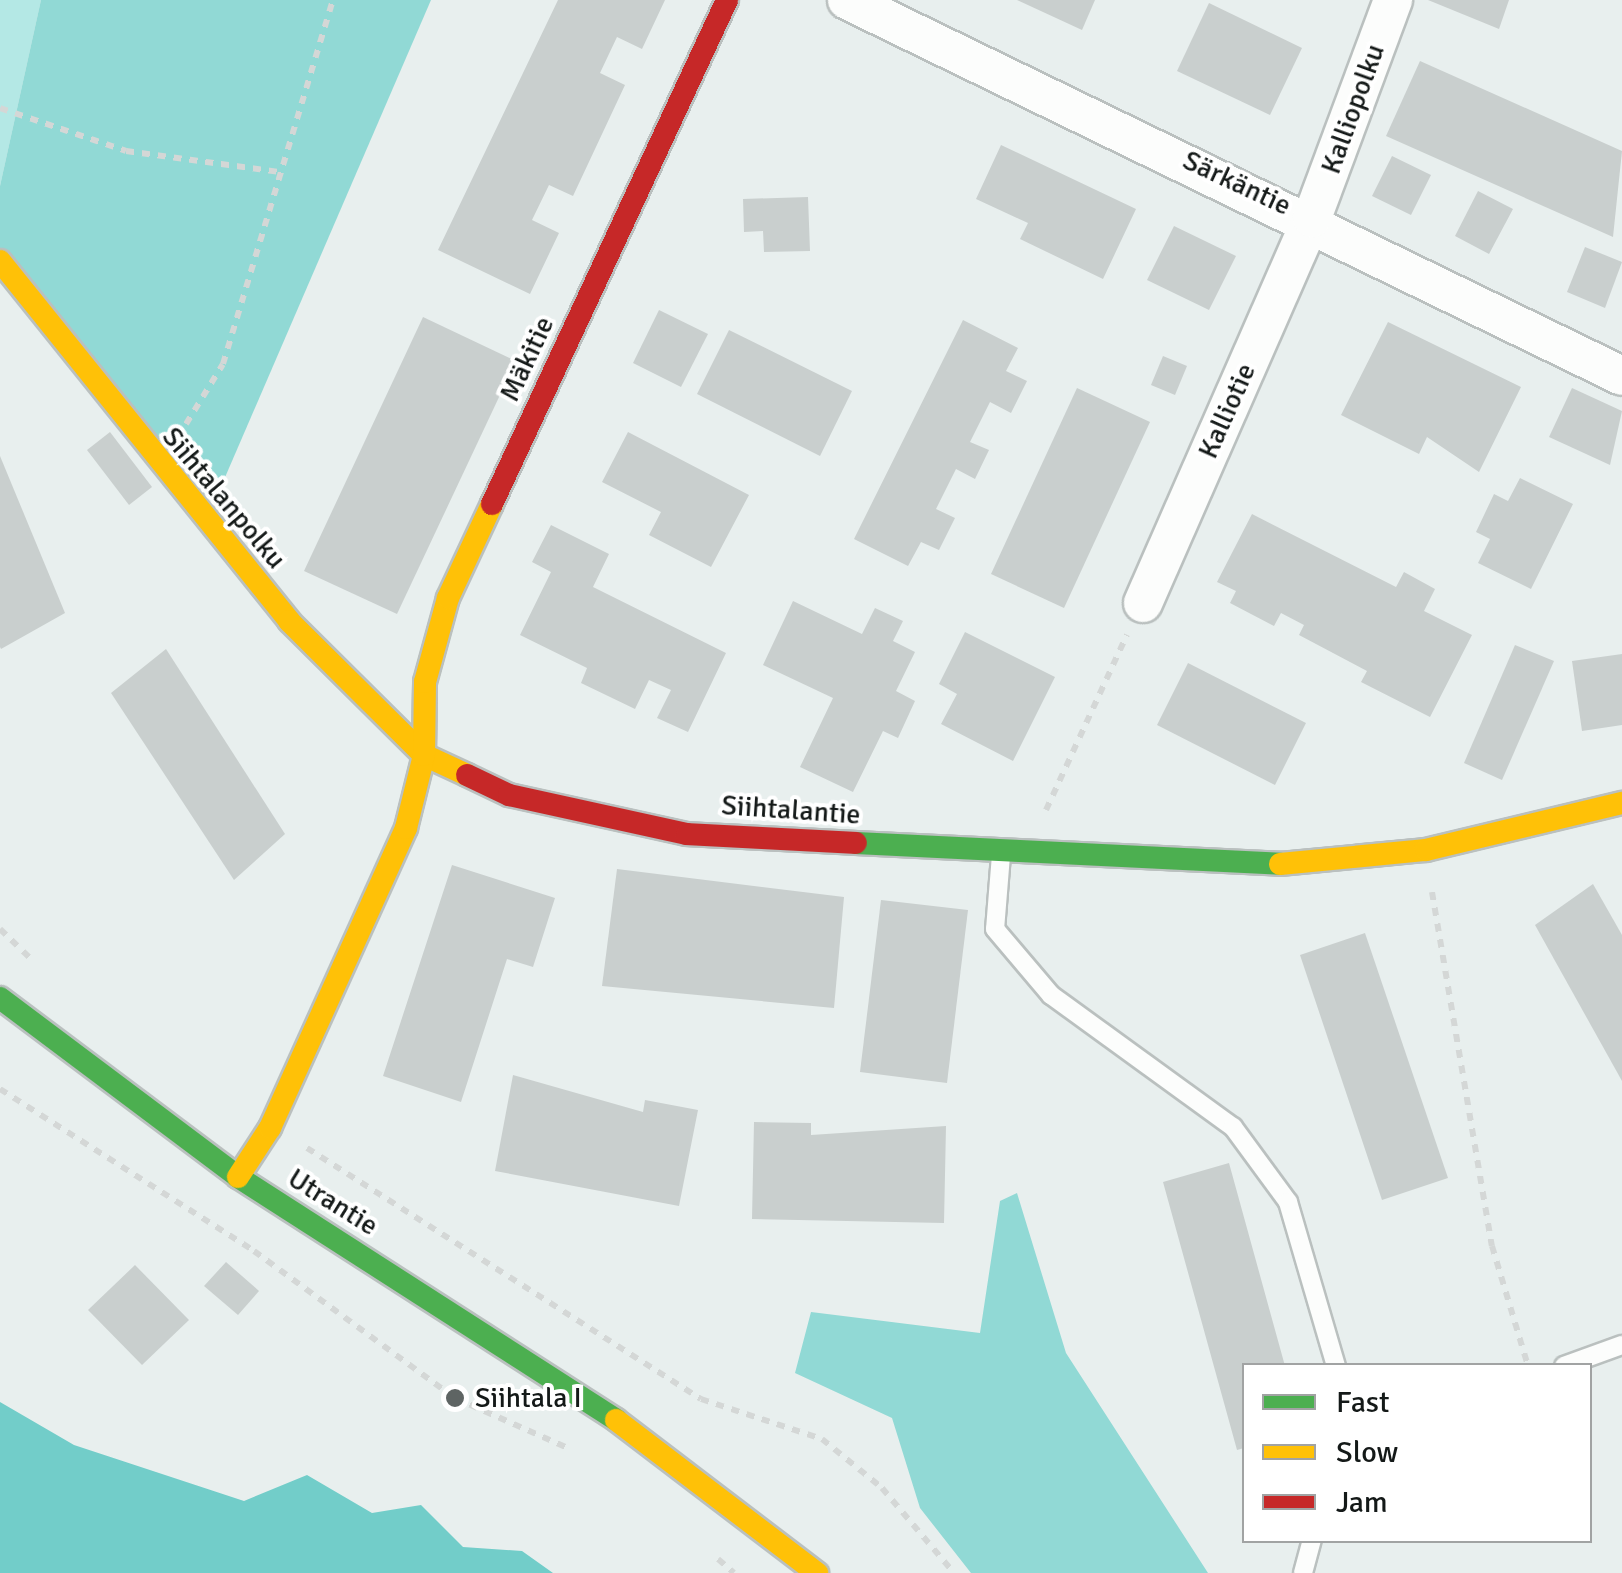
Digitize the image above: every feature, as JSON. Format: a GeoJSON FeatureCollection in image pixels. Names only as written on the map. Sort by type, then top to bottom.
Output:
{"type":"FeatureCollection","features":[{"type":"Feature","properties":{"kind":"street","name":"Mäkitie"},"geometry":{"type":"LineString","coordinates":[[424,755],[425,682],[448,598],[727,0]]}},
{"type":"Feature","properties":{"kind":"street","name":"Särkäntie"},"geometry":{"type":"LineString","coordinates":[[847,0],[1312,218],[1622,376]]}},
{"type":"Feature","properties":{"kind":"street","name":"Kalliopolku"},"geometry":{"type":"LineString","coordinates":[[1312,218],[1394,0]]}},
{"type":"Feature","properties":{"kind":"street","name":"Kalliotie"},"geometry":{"type":"LineString","coordinates":[[1142,603],[1312,218]]}},
{"type":"Feature","properties":{"kind":"street","name":"Siihtalanpolku"},"geometry":{"type":"LineString","coordinates":[[0,261],[159,468],[288,621],[424,755]]}},
{"type":"Feature","properties":{"kind":"street","name":"Siihtalantie"},"geometry":{"type":"LineString","coordinates":[[424,755],[508,795],[602,821],[1028,858],[1262,866],[1426,850],[1622,803]]}},
{"type":"Feature","properties":{"kind":"street"},"geometry":{"type":"LineString","coordinates":[[238,1177],[270,1128],[406,828],[424,755]]}},
{"type":"Feature","properties":{"kind":"street","name":"Utrantie"},"geometry":{"type":"LineString","coordinates":[[0,998],[238,1177],[646,1439],[817,1573]]}},
{"type":"Feature","properties":{"kind":"street","name":"Utrantie"},"geometry":{"type":"LineString","coordinates":[[646,1439],[778,1573]]}},
{"type":"Feature","properties":{"kind":"lane"},"geometry":{"type":"LineString","coordinates":[[1001,854],[995,929],[1051,995],[1233,1127],[1288,1202],[1335,1363]]}},
{"type":"Feature","properties":{"kind":"lane"},"geometry":{"type":"LineString","coordinates":[[1573,1363],[1622,1346]]}},
{"type":"Feature","properties":{"kind":"lane"},"geometry":{"type":"LineString","coordinates":[[1303,1573],[1311,1543]]}},
{"type":"Feature","properties":{"kind":"path"},"geometry":{"type":"LineString","coordinates":[[159,468],[223,364],[333,0]]}},
{"type":"Feature","properties":{"kind":"path"},"geometry":{"type":"LineString","coordinates":[[0,108],[126,151],[280,172]]}},
{"type":"Feature","properties":{"kind":"path"},"geometry":{"type":"LineString","coordinates":[[1028,858],[1142,603]]}},
{"type":"Feature","properties":{"kind":"path"},"geometry":{"type":"LineString","coordinates":[[1426,850],[1492,1246],[1527,1363]]}},
{"type":"Feature","properties":{"kind":"path"},"geometry":{"type":"LineString","coordinates":[[0,929],[38,966]]}},
{"type":"Feature","properties":{"kind":"path"},"geometry":{"type":"LineString","coordinates":[[3,1093],[254,1251],[454,1398],[582,1455]]}},
{"type":"Feature","properties":{"kind":"path"},"geometry":{"type":"LineString","coordinates":[[270,1128],[701,1399],[822,1439],[882,1488],[954,1573]]}},
{"type":"Feature","properties":{"kind":"path"},"geometry":{"type":"LineString","coordinates":[[704,1548],[734,1573]]}},
{"type":"Feature","properties":{"kind":"shaded area"},"geometry":{"type":"Polygon","coordinates":[[[0,0],[41,0],[0,186],[0,0]]]}},
{"type":"Feature","properties":{"kind":"shaded area"},"geometry":{"type":"Polygon","coordinates":[[[41,0],[431,0],[204,526],[0,261],[0,186],[41,0]]]}},
{"type":"Feature","properties":{"kind":"shaded area"},"geometry":{"type":"Polygon","coordinates":[[[1017,1193],[1066,1353],[1208,1573],[971,1573],[920,1508],[892,1418],[795,1373],[811,1312],[980,1333],[1000,1201],[1017,1193]]]}},
{"type":"Feature","properties":{"kind":"shaded area"},"geometry":{"type":"Polygon","coordinates":[[[0,1402],[74,1445],[244,1501],[307,1475],[372,1513],[421,1505],[463,1547],[522,1551],[553,1573],[0,1573],[0,1402]]]}},
{"type":"Feature","properties":{"kind":"building"},"geometry":{"type":"Polygon","coordinates":[[[558,0],[665,0],[642,49],[617,37],[600,73],[625,85],[573,196],[549,185],[532,220],[559,233],[530,294],[438,250],[558,0]]]}},
{"type":"Feature","properties":{"kind":"building"},"geometry":{"type":"Polygon","coordinates":[[[1017,0],[1095,0],[1082,30],[1017,0]]]}},
{"type":"Feature","properties":{"kind":"building"},"geometry":{"type":"Polygon","coordinates":[[[1428,0],[1509,0],[1499,29],[1428,0]]]}},
{"type":"Feature","properties":{"kind":"building"},"geometry":{"type":"Polygon","coordinates":[[[1209,3],[1302,48],[1270,115],[1177,71],[1209,3]]]}},
{"type":"Feature","properties":{"kind":"building"},"geometry":{"type":"Polygon","coordinates":[[[1420,61],[1622,151],[1613,237],[1386,136],[1420,61]]]}},
{"type":"Feature","properties":{"kind":"building"},"geometry":{"type":"Polygon","coordinates":[[[1001,145],[1136,209],[1103,279],[1020,239],[1028,223],[976,199],[1001,145]]]}},
{"type":"Feature","properties":{"kind":"building"},"geometry":{"type":"Polygon","coordinates":[[[1392,156],[1431,175],[1411,215],[1372,196],[1392,156]]]}},
{"type":"Feature","properties":{"kind":"building"},"geometry":{"type":"Polygon","coordinates":[[[1478,191],[1513,209],[1489,254],[1455,236],[1478,191]]]}},
{"type":"Feature","properties":{"kind":"building"},"geometry":{"type":"Polygon","coordinates":[[[808,197],[810,251],[764,252],[763,231],[744,232],[743,199],[808,197]]]}},
{"type":"Feature","properties":{"kind":"building"},"geometry":{"type":"Polygon","coordinates":[[[1174,226],[1236,256],[1209,310],[1147,280],[1174,226]]]}},
{"type":"Feature","properties":{"kind":"building"},"geometry":{"type":"Polygon","coordinates":[[[1585,247],[1622,262],[1605,308],[1567,292],[1585,247]]]}},
{"type":"Feature","properties":{"kind":"building"},"geometry":{"type":"Polygon","coordinates":[[[659,310],[708,334],[681,387],[633,363],[659,310]]]}},
{"type":"Feature","properties":{"kind":"building"},"geometry":{"type":"Polygon","coordinates":[[[423,317],[516,361],[397,614],[304,571],[423,317]]]}},
{"type":"Feature","properties":{"kind":"building"},"geometry":{"type":"Polygon","coordinates":[[[963,320],[1018,348],[1006,371],[1027,381],[1011,413],[990,402],[970,442],[989,450],[975,479],[956,469],[936,509],[955,518],[939,550],[921,542],[908,566],[854,539],[963,320]]]}},
{"type":"Feature","properties":{"kind":"building"},"geometry":{"type":"Polygon","coordinates":[[[1388,322],[1521,387],[1479,472],[1427,437],[1419,454],[1341,415],[1388,322]]]}},
{"type":"Feature","properties":{"kind":"building"},"geometry":{"type":"Polygon","coordinates":[[[729,330],[852,391],[820,456],[697,394],[729,330]]]}},
{"type":"Feature","properties":{"kind":"building"},"geometry":{"type":"Polygon","coordinates":[[[1163,356],[1187,366],[1175,395],[1151,385],[1163,356]]]}},
{"type":"Feature","properties":{"kind":"building"},"geometry":{"type":"Polygon","coordinates":[[[1077,388],[1150,422],[1064,608],[991,574],[1077,388]]]}},
{"type":"Feature","properties":{"kind":"building"},"geometry":{"type":"Polygon","coordinates":[[[1572,388],[1622,411],[1610,465],[1549,437],[1572,388]]]}},
{"type":"Feature","properties":{"kind":"building"},"geometry":{"type":"Polygon","coordinates":[[[110,432],[152,487],[129,505],[87,450],[110,432]]]}},
{"type":"Feature","properties":{"kind":"building"},"geometry":{"type":"Polygon","coordinates":[[[628,432],[749,495],[711,567],[649,535],[661,512],[602,482],[628,432]]]}},
{"type":"Feature","properties":{"kind":"building"},"geometry":{"type":"Polygon","coordinates":[[[0,456],[65,613],[1,649],[0,647],[0,456]]]}},
{"type":"Feature","properties":{"kind":"building"},"geometry":{"type":"Polygon","coordinates":[[[1520,478],[1573,504],[1531,589],[1478,563],[1490,539],[1476,532],[1494,494],[1508,501],[1520,478]]]}},
{"type":"Feature","properties":{"kind":"building"},"geometry":{"type":"Polygon","coordinates":[[[1252,514],[1396,587],[1404,572],[1435,589],[1424,611],[1472,635],[1430,717],[1361,682],[1367,671],[1299,635],[1304,625],[1281,613],[1274,626],[1230,603],[1236,591],[1217,582],[1252,514]]]}},
{"type":"Feature","properties":{"kind":"building"},"geometry":{"type":"Polygon","coordinates":[[[551,525],[609,554],[593,587],[726,653],[688,732],[657,718],[671,690],[649,680],[635,709],[581,683],[587,668],[520,635],[551,572],[532,562],[551,525]]]}},
{"type":"Feature","properties":{"kind":"building"},"geometry":{"type":"Polygon","coordinates":[[[793,601],[862,634],[875,608],[903,621],[893,641],[915,652],[896,691],[915,701],[898,738],[883,731],[853,792],[800,767],[833,698],[763,665],[793,601]]]}},
{"type":"Feature","properties":{"kind":"building"},"geometry":{"type":"Polygon","coordinates":[[[965,632],[1055,677],[1013,761],[941,724],[957,694],[939,684],[965,632]]]}},
{"type":"Feature","properties":{"kind":"building"},"geometry":{"type":"Polygon","coordinates":[[[1515,645],[1554,661],[1502,780],[1464,763],[1515,645]]]}},
{"type":"Feature","properties":{"kind":"building"},"geometry":{"type":"Polygon","coordinates":[[[166,649],[285,834],[234,880],[111,693],[166,649]]]}},
{"type":"Feature","properties":{"kind":"building"},"geometry":{"type":"Polygon","coordinates":[[[1622,654],[1622,725],[1582,731],[1572,661],[1622,654]]]}},
{"type":"Feature","properties":{"kind":"building"},"geometry":{"type":"Polygon","coordinates":[[[1188,663],[1306,723],[1275,785],[1157,725],[1188,663]]]}},
{"type":"Feature","properties":{"kind":"building"},"geometry":{"type":"Polygon","coordinates":[[[452,865],[555,898],[533,967],[507,959],[461,1102],[383,1076],[452,865]]]}},
{"type":"Feature","properties":{"kind":"building"},"geometry":{"type":"Polygon","coordinates":[[[617,869],[844,897],[834,1008],[602,986],[617,869]]]}},
{"type":"Feature","properties":{"kind":"building"},"geometry":{"type":"Polygon","coordinates":[[[1593,884],[1622,935],[1622,1081],[1535,925],[1593,884]]]}},
{"type":"Feature","properties":{"kind":"building"},"geometry":{"type":"Polygon","coordinates":[[[881,900],[968,910],[947,1083],[860,1072],[881,900]]]}},
{"type":"Feature","properties":{"kind":"building"},"geometry":{"type":"Polygon","coordinates":[[[1365,933],[1448,1178],[1382,1200],[1300,955],[1365,933]]]}},
{"type":"Feature","properties":{"kind":"building"},"geometry":{"type":"Polygon","coordinates":[[[513,1075],[643,1112],[645,1100],[698,1110],[679,1206],[495,1171],[513,1075]]]}},
{"type":"Feature","properties":{"kind":"building"},"geometry":{"type":"Polygon","coordinates":[[[754,1122],[811,1123],[811,1135],[946,1126],[944,1223],[752,1219],[754,1122]]]}},
{"type":"Feature","properties":{"kind":"building"},"geometry":{"type":"Polygon","coordinates":[[[1229,1163],[1284,1363],[1242,1363],[1242,1449],[1237,1450],[1163,1182],[1229,1163]]]}},
{"type":"Feature","properties":{"kind":"building"},"geometry":{"type":"Polygon","coordinates":[[[226,1262],[259,1291],[238,1315],[204,1286],[226,1262]]]}},
{"type":"Feature","properties":{"kind":"building"},"geometry":{"type":"Polygon","coordinates":[[[135,1265],[189,1320],[142,1365],[88,1310],[135,1265]]]}},
{"type":"Feature","properties":{"kind":"traffic: fast"},"geometry":{"type":"LineString","coordinates":[[856,843],[1280,864]]}},
{"type":"Feature","properties":{"kind":"traffic: fast"},"geometry":{"type":"LineString","coordinates":[[0,998],[238,1177],[616,1420]]}},
{"type":"Feature","properties":{"kind":"traffic: slow"},"geometry":{"type":"LineString","coordinates":[[0,261],[289,621],[424,755],[467,775]]}},
{"type":"Feature","properties":{"kind":"traffic: slow"},"geometry":{"type":"LineString","coordinates":[[238,1177],[270,1128],[406,828],[424,755],[425,682],[448,598],[492,504]]}},
{"type":"Feature","properties":{"kind":"traffic: slow"},"geometry":{"type":"LineString","coordinates":[[1280,864],[1426,850],[1622,803]]}},
{"type":"Feature","properties":{"kind":"traffic: slow"},"geometry":{"type":"LineString","coordinates":[[616,1420],[817,1573]]}},
{"type":"Feature","properties":{"kind":"traffic: jam"},"geometry":{"type":"LineString","coordinates":[[492,504],[727,0]]}},
{"type":"Feature","properties":{"kind":"traffic: jam"},"geometry":{"type":"LineString","coordinates":[[467,775],[509,795],[687,834],[856,843]]}},
{"type":"Feature","properties":{"kind":"place","name":"Siihtala I"},"geometry":{"type":"Point","coordinates":[455,1398]}}]}
